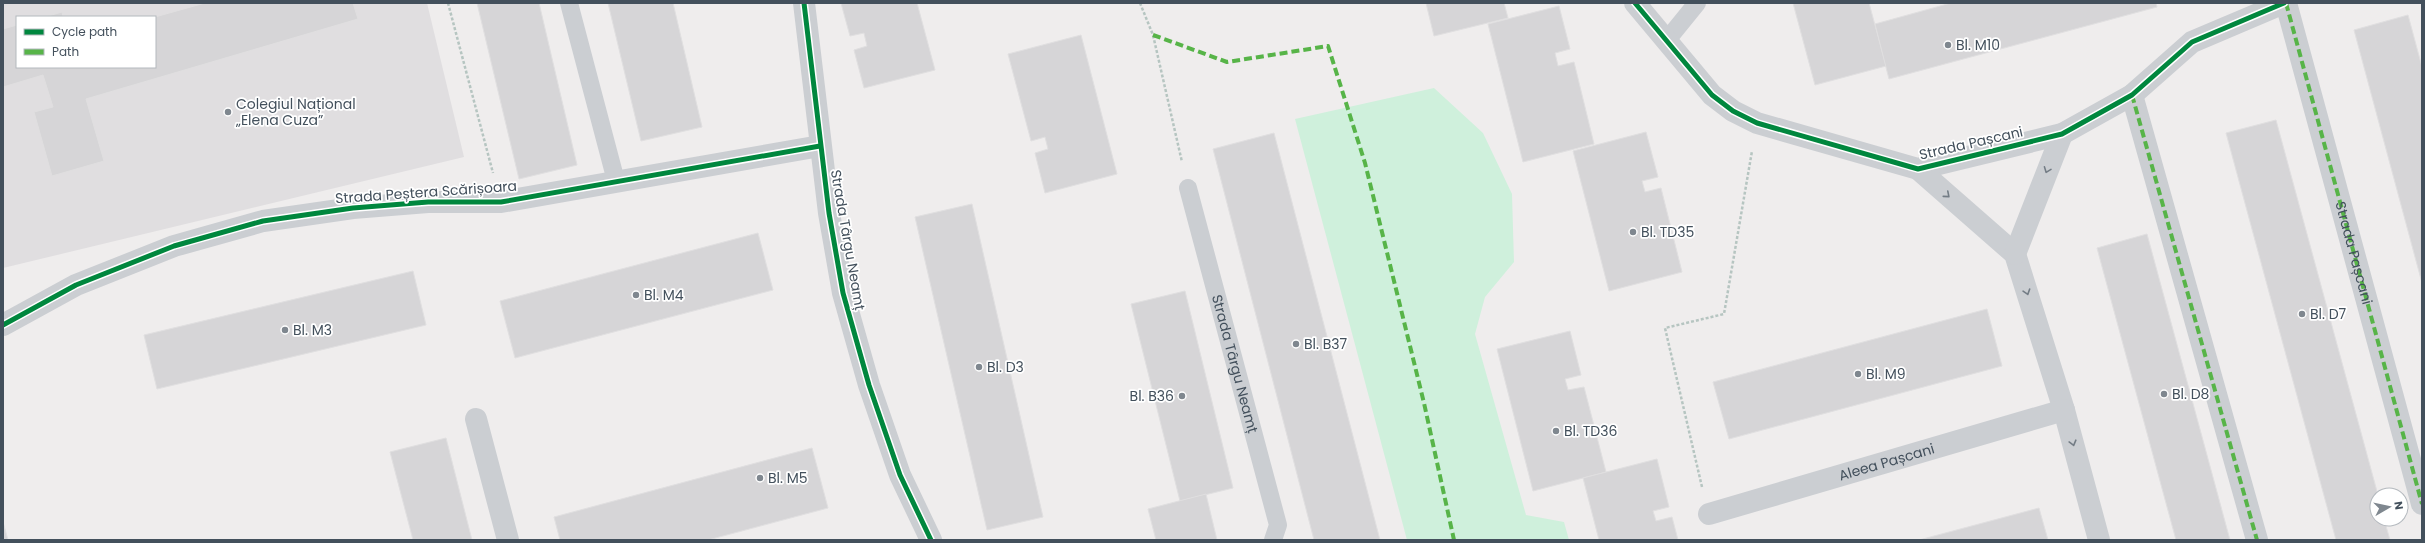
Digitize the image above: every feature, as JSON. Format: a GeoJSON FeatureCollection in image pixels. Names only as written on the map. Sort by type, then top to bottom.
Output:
{"type":"FeatureCollection","features":[{"type":"Feature","properties":{"kind":"street","name":"Strada Târgu Neamț"},"geometry":{"type":"LineString","coordinates":[[804,3],[820,146],[843,293],[864,370],[900,475],[932,540]]}},
{"type":"Feature","properties":{"kind":"street","name":"Strada Pașcani"},"geometry":{"type":"LineString","coordinates":[[1635,3],[1712,95],[1733,111],[1757,123],[1918,169],[2062,134],[2132,95],[2192,42],[2285,3],[2422,504]]}},
{"type":"Feature","properties":{"kind":"street"},"geometry":{"type":"LineString","coordinates":[[2132,95],[2257,540]]}},
{"type":"Feature","properties":{"kind":"street"},"geometry":{"type":"LineString","coordinates":[[2015,254],[2062,134]]}},
{"type":"Feature","properties":{"kind":"street","name":"Strada Peștera Scărișoara"},"geometry":{"type":"LineString","coordinates":[[3,325],[76,285],[167,249],[263,221],[354,208],[428,202],[501,202],[820,146]]}},
{"type":"Feature","properties":{"kind":"street"},"geometry":{"type":"LineString","coordinates":[[1918,169],[2015,254],[2064,410],[2099,540]]}},
{"type":"Feature","properties":{"kind":"street","name":"Aleea Pașcani"},"geometry":{"type":"LineString","coordinates":[[1709,514],[2064,410]]}},
{"type":"Feature","properties":{"kind":"street"},"geometry":{"type":"LineString","coordinates":[[476,419],[508,540]]}},
{"type":"Feature","properties":{"kind":"lane"},"geometry":{"type":"LineString","coordinates":[[569,3],[616,181]]}},
{"type":"Feature","properties":{"kind":"lane"},"geometry":{"type":"LineString","coordinates":[[1667,40],[1697,3]]}},
{"type":"Feature","properties":{"kind":"lane","name":"Strada Târgu Neamț"},"geometry":{"type":"LineString","coordinates":[[1188,188],[1278,525],[1273,540]]}},
{"type":"Feature","properties":{"kind":"path"},"geometry":{"type":"LineString","coordinates":[[448,3],[501,202]]}},
{"type":"Feature","properties":{"kind":"path"},"geometry":{"type":"LineString","coordinates":[[1140,3],[1153,34],[1188,188]]}},
{"type":"Feature","properties":{"kind":"path"},"geometry":{"type":"LineString","coordinates":[[1709,514],[1665,328],[1724,314],[1757,123]]}},
{"type":"Feature","properties":{"kind":"shaded area","name":"Colegiul Național „Elena Cuza”"},"geometry":{"type":"Polygon","coordinates":[[[3,3],[427,3],[464,157],[3,268],[3,3]]]}},
{"type":"Feature","properties":{"kind":"green space"},"geometry":{"type":"Polygon","coordinates":[[[1434,88],[1483,133],[1512,194],[1514,262],[1485,297],[1475,334],[1526,515],[1564,522],[1569,540],[1407,540],[1295,119],[1434,88]]]}},
{"type":"Feature","properties":{"kind":"building"},"geometry":{"type":"Polygon","coordinates":[[[205,3],[353,3],[358,19],[86,99],[104,161],[52,176],[34,112],[53,107],[43,75],[3,87],[3,29],[16,25],[16,68],[156,68],[156,17],[205,3]]]}},
{"type":"Feature","properties":{"kind":"building"},"geometry":{"type":"Polygon","coordinates":[[[477,3],[539,3],[577,165],[519,179],[477,3]]]}},
{"type":"Feature","properties":{"kind":"building"},"geometry":{"type":"Polygon","coordinates":[[[608,3],[673,3],[702,127],[641,141],[608,3]]]}},
{"type":"Feature","properties":{"kind":"building"},"geometry":{"type":"Polygon","coordinates":[[[841,3],[917,3],[935,70],[864,88],[854,50],[867,46],[864,33],[850,36],[841,3]]]}},
{"type":"Feature","properties":{"kind":"building"},"geometry":{"type":"Polygon","coordinates":[[[1426,3],[1504,3],[1508,18],[1434,36],[1426,3]]]}},
{"type":"Feature","properties":{"kind":"building"},"geometry":{"type":"Polygon","coordinates":[[[1793,3],[1869,3],[1886,66],[1815,85],[1793,3]]]}},
{"type":"Feature","properties":{"kind":"building","name":"Bl. M10"},"geometry":{"type":"Polygon","coordinates":[[[1951,3],[2156,3],[2157,7],[1889,79],[1875,24],[1951,3]]]}},
{"type":"Feature","properties":{"kind":"building"},"geometry":{"type":"Polygon","coordinates":[[[1559,6],[1570,49],[1555,53],[1558,66],[1574,62],[1594,144],[1523,162],[1488,24],[1559,6]]]}},
{"type":"Feature","properties":{"kind":"building"},"geometry":{"type":"Polygon","coordinates":[[[62,12],[63,16],[48,16],[62,12]]]}},
{"type":"Feature","properties":{"kind":"building"},"geometry":{"type":"Polygon","coordinates":[[[2408,15],[2422,67],[2422,283],[2354,30],[2408,15]]]}},
{"type":"Feature","properties":{"kind":"building"},"geometry":{"type":"Polygon","coordinates":[[[1081,35],[1117,174],[1045,193],[1035,153],[1048,149],[1045,137],[1031,141],[1008,54],[1081,35]]]}},
{"type":"Feature","properties":{"kind":"building","name":"Bl. D7"},"geometry":{"type":"Polygon","coordinates":[[[2276,120],[2376,487],[2369,487],[2369,527],[2386,527],[2390,540],[2336,540],[2226,133],[2276,120]]]}},
{"type":"Feature","properties":{"kind":"building","name":"Bl. TD35"},"geometry":{"type":"Polygon","coordinates":[[[1646,132],[1658,177],[1642,181],[1645,192],[1661,188],[1682,272],[1609,291],[1573,151],[1646,132]]]}},
{"type":"Feature","properties":{"kind":"building","name":"Bl. B37"},"geometry":{"type":"Polygon","coordinates":[[[1274,133],[1380,540],[1314,540],[1213,149],[1274,133]]]}},
{"type":"Feature","properties":{"kind":"building","name":"Bl. D3"},"geometry":{"type":"Polygon","coordinates":[[[972,204],[1043,517],[987,530],[915,217],[972,204]]]}},
{"type":"Feature","properties":{"kind":"building","name":"Bl. M4"},"geometry":{"type":"Polygon","coordinates":[[[758,233],[773,290],[515,358],[500,301],[758,233]]]}},
{"type":"Feature","properties":{"kind":"building","name":"Bl. D8"},"geometry":{"type":"Polygon","coordinates":[[[2147,234],[2230,540],[2176,540],[2097,248],[2147,234]]]}},
{"type":"Feature","properties":{"kind":"building","name":"Bl. M3"},"geometry":{"type":"Polygon","coordinates":[[[413,271],[426,325],[157,389],[144,335],[413,271]]]}},
{"type":"Feature","properties":{"kind":"building","name":"Bl. B36"},"geometry":{"type":"Polygon","coordinates":[[[1185,291],[1233,488],[1180,501],[1131,304],[1185,291]]]}},
{"type":"Feature","properties":{"kind":"building","name":"Bl. M9"},"geometry":{"type":"Polygon","coordinates":[[[1987,309],[2002,366],[1729,439],[1713,382],[1987,309]]]}},
{"type":"Feature","properties":{"kind":"building","name":"Bl. TD36"},"geometry":{"type":"Polygon","coordinates":[[[1570,331],[1581,375],[1565,379],[1568,390],[1584,387],[1606,472],[1533,491],[1497,349],[1570,331]]]}},
{"type":"Feature","properties":{"kind":"building"},"geometry":{"type":"Polygon","coordinates":[[[446,438],[472,540],[413,540],[390,452],[446,438]]]}},
{"type":"Feature","properties":{"kind":"building","name":"Bl. M5"},"geometry":{"type":"Polygon","coordinates":[[[812,448],[828,508],[708,540],[560,540],[554,517],[812,448]]]}},
{"type":"Feature","properties":{"kind":"building"},"geometry":{"type":"Polygon","coordinates":[[[1657,459],[1669,507],[1653,511],[1656,521],[1672,517],[1678,540],[1599,540],[1583,478],[1657,459]]]}},
{"type":"Feature","properties":{"kind":"building"},"geometry":{"type":"Polygon","coordinates":[[[1206,494],[1217,540],[1156,540],[1148,509],[1206,494]]]}},
{"type":"Feature","properties":{"kind":"building"},"geometry":{"type":"Polygon","coordinates":[[[2039,508],[2048,540],[1919,540],[2039,508]]]}},
{"type":"Feature","properties":{"kind":"building"},"geometry":{"type":"Polygon","coordinates":[[[3,522],[8,540],[3,540],[3,522]]]}},
{"type":"Feature","properties":{"kind":"marked path"},"geometry":{"type":"LineString","coordinates":[[2286,3],[2422,504]]}},
{"type":"Feature","properties":{"kind":"marked path"},"geometry":{"type":"LineString","coordinates":[[1153,35],[1227,62],[1328,46],[1365,163],[1424,403],[1454,540]]}},
{"type":"Feature","properties":{"kind":"marked path"},"geometry":{"type":"LineString","coordinates":[[2132,95],[2257,540]]}},
{"type":"Feature","properties":{"kind":"cycle path"},"geometry":{"type":"LineString","coordinates":[[804,3],[829,213],[843,293],[869,385],[900,475],[931,540]]}},
{"type":"Feature","properties":{"kind":"cycle path"},"geometry":{"type":"LineString","coordinates":[[1635,3],[1712,95],[1733,111],[1757,123],[1918,169],[2062,134],[2132,95],[2192,42],[2284,3]]}},
{"type":"Feature","properties":{"kind":"cycle path"},"geometry":{"type":"LineString","coordinates":[[3,325],[76,285],[174,246],[263,221],[353,208],[428,202],[501,202],[820,146]]}},
{"type":"Feature","properties":{"kind":"place","name":"Bl. M10"},"geometry":{"type":"Point","coordinates":[1948,45]}},
{"type":"Feature","properties":{"kind":"place","name":"Colegiul Național „Elena Cuza”"},"geometry":{"type":"Point","coordinates":[228,112]}},
{"type":"Feature","properties":{"kind":"place","name":"Bl. TD35"},"geometry":{"type":"Point","coordinates":[1633,232]}},
{"type":"Feature","properties":{"kind":"place","name":"Bl. M4"},"geometry":{"type":"Point","coordinates":[636,295]}},
{"type":"Feature","properties":{"kind":"place","name":"Bl. D7"},"geometry":{"type":"Point","coordinates":[2302,314]}},
{"type":"Feature","properties":{"kind":"place","name":"Bl. M3"},"geometry":{"type":"Point","coordinates":[285,330]}},
{"type":"Feature","properties":{"kind":"place","name":"Bl. B37"},"geometry":{"type":"Point","coordinates":[1296,344]}},
{"type":"Feature","properties":{"kind":"place","name":"Bl. D3"},"geometry":{"type":"Point","coordinates":[979,367]}},
{"type":"Feature","properties":{"kind":"place","name":"Bl. M9"},"geometry":{"type":"Point","coordinates":[1858,374]}},
{"type":"Feature","properties":{"kind":"place","name":"Bl. D8"},"geometry":{"type":"Point","coordinates":[2164,394]}},
{"type":"Feature","properties":{"kind":"place","name":"Bl. B36"},"geometry":{"type":"Point","coordinates":[1182,396]}},
{"type":"Feature","properties":{"kind":"place","name":"Bl. TD36"},"geometry":{"type":"Point","coordinates":[1556,431]}},
{"type":"Feature","properties":{"kind":"place","name":"Bl. M5"},"geometry":{"type":"Point","coordinates":[760,478]}}]}
